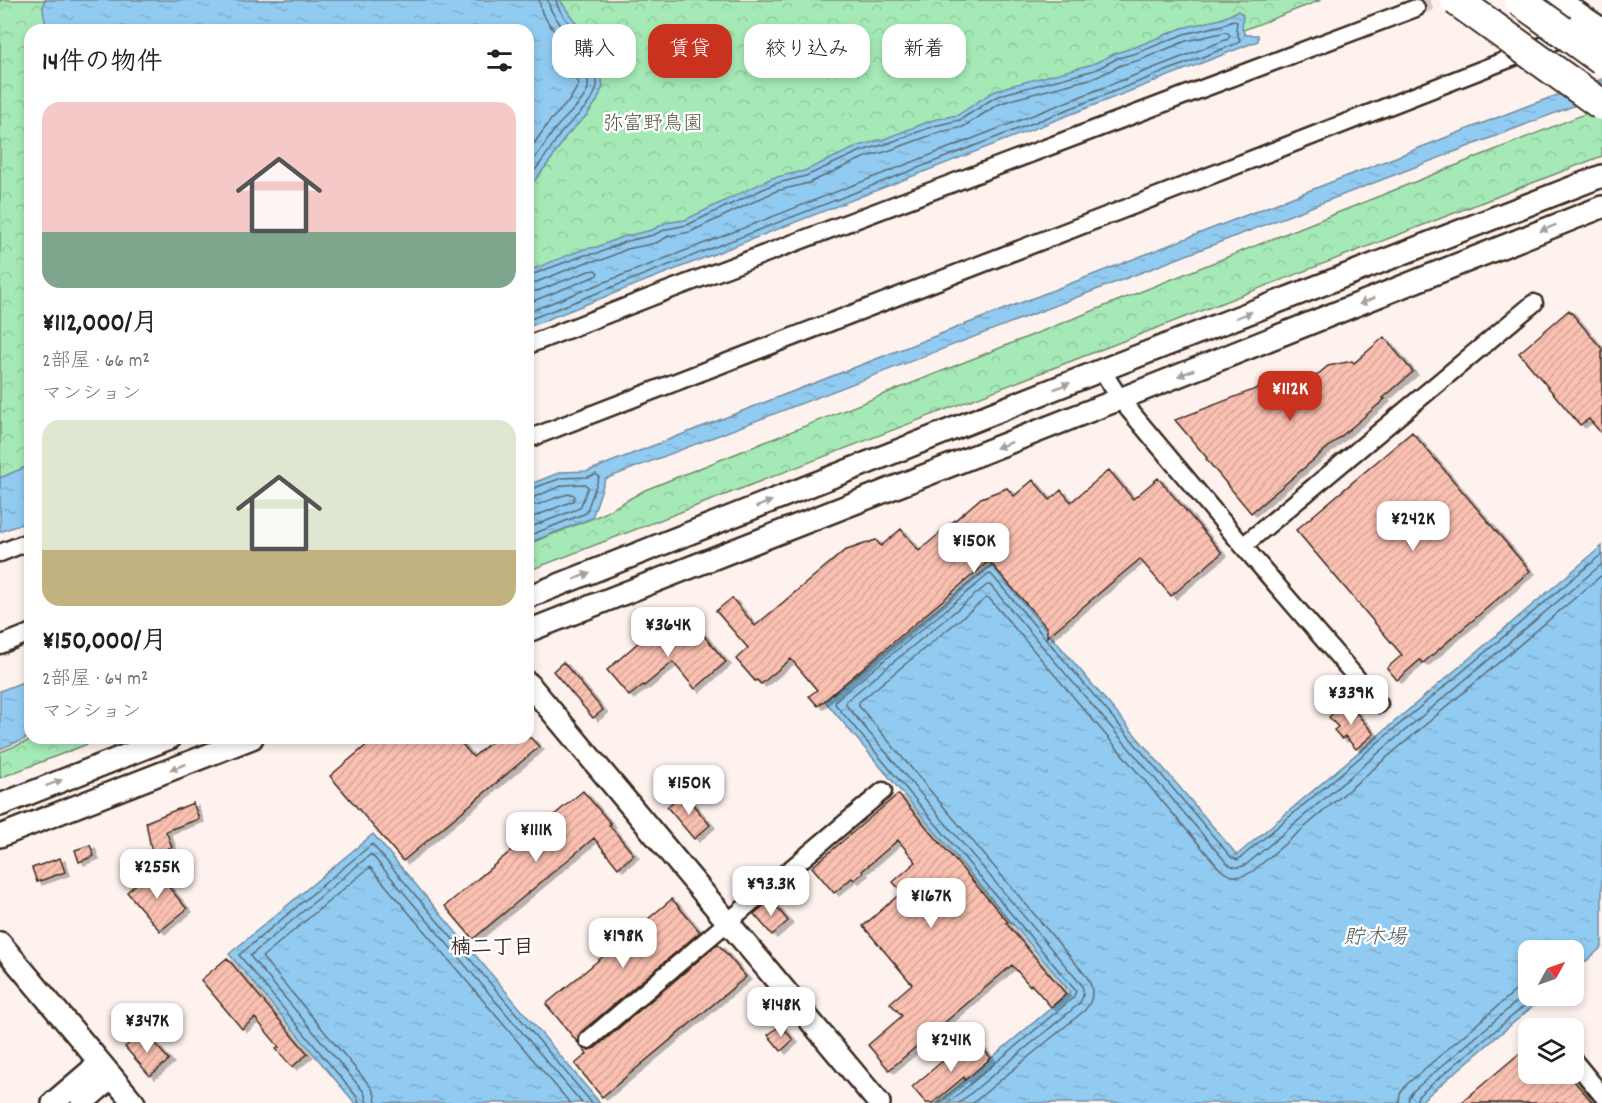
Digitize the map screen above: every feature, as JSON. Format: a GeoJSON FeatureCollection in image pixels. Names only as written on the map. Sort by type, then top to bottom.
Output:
{"type":"FeatureCollection","features":[{"type":"Feature","properties":{"kind":"highway"},"geometry":{"type":"LineString","coordinates":[[1456,0],[1602,105]]}},
{"type":"Feature","properties":{"kind":"highway"},"geometry":{"type":"LineString","coordinates":[[1520,0],[1602,60]]}},
{"type":"Feature","properties":{"kind":"main road"},"geometry":{"type":"LineString","coordinates":[[1554,0],[1596,26]]}},
{"type":"Feature","properties":{"kind":"street"},"geometry":{"type":"LineString","coordinates":[[534,343],[1416,9]]}},
{"type":"Feature","properties":{"kind":"street"},"geometry":{"type":"LineString","coordinates":[[534,437],[1596,26]]}},
{"type":"Feature","properties":{"kind":"street"},"geometry":{"type":"LineString","coordinates":[[534,595],[1102,370],[1602,176]]}},
{"type":"Feature","properties":{"kind":"street"},"geometry":{"type":"LineString","coordinates":[[534,629],[1602,207]]}},
{"type":"Feature","properties":{"kind":"street"},"geometry":{"type":"LineString","coordinates":[[1243,546],[1533,303]]}},
{"type":"Feature","properties":{"kind":"street"},"geometry":{"type":"LineString","coordinates":[[1102,370],[1120,399],[1379,704]]}},
{"type":"Feature","properties":{"kind":"street"},"geometry":{"type":"LineString","coordinates":[[0,553],[24,543]]}},
{"type":"Feature","properties":{"kind":"street"},"geometry":{"type":"LineString","coordinates":[[0,645],[24,635]]}},
{"type":"Feature","properties":{"kind":"street"},"geometry":{"type":"LineString","coordinates":[[534,690],[879,1103]]}},
{"type":"Feature","properties":{"kind":"street"},"geometry":{"type":"LineString","coordinates":[[0,805],[155,744]]}},
{"type":"Feature","properties":{"kind":"street"},"geometry":{"type":"LineString","coordinates":[[0,836],[237,744]]}},
{"type":"Feature","properties":{"kind":"street"},"geometry":{"type":"LineString","coordinates":[[588,1040],[883,791]]}},
{"type":"Feature","properties":{"kind":"street"},"geometry":{"type":"LineString","coordinates":[[0,943],[134,1103]]}},
{"type":"Feature","properties":{"kind":"street"},"geometry":{"type":"LineString","coordinates":[[53,1103],[106,1070]]}},
{"type":"Feature","properties":{"kind":"street"},"geometry":{"type":"LineString","coordinates":[[82,1103],[106,1070]]}},
{"type":"Feature","properties":{"kind":"street"},"geometry":{"type":"LineString","coordinates":[[1584,1073],[1602,1095]]}},
{"type":"Feature","properties":{"kind":"green space","name":"弥富野鳥園"},"geometry":{"type":"Polygon","coordinates":[[[0,0],[1321,0],[534,306],[534,24],[24,24],[24,504],[0,513],[0,0]]]}},
{"type":"Feature","properties":{"kind":"green space"},"geometry":{"type":"Polygon","coordinates":[[[1602,107],[1602,156],[534,569],[534,542],[603,514],[645,490],[1602,107]]]}},
{"type":"Feature","properties":{"kind":"green space"},"geometry":{"type":"Polygon","coordinates":[[[24,743],[88,744],[0,778],[0,752],[24,743]]]}},
{"type":"Feature","properties":{"kind":"water"},"geometry":{"type":"Polygon","coordinates":[[[44,0],[560,0],[576,24],[552,24],[552,78],[602,78],[603,86],[597,101],[587,115],[566,136],[534,180],[534,24],[46,24],[44,0]]]}},
{"type":"Feature","properties":{"kind":"water"},"geometry":{"type":"Polygon","coordinates":[[[1238,11],[1243,15],[1242,28],[1245,35],[1258,35],[1258,41],[534,325],[534,269],[584,249],[652,230],[665,223],[685,220],[772,178],[804,171],[859,146],[933,120],[958,115],[991,93],[1006,87],[1093,64],[1182,28],[1221,19],[1238,11]]]}},
{"type":"Feature","properties":{"kind":"water"},"geometry":{"type":"Polygon","coordinates":[[[1602,79],[1602,95],[605,479],[592,518],[534,541],[534,483],[561,472],[588,471],[1527,106],[1602,79]]]}},
{"type":"Feature","properties":{"kind":"water"},"geometry":{"type":"Polygon","coordinates":[[[24,468],[24,523],[0,532],[0,478],[24,468]]]}},
{"type":"Feature","properties":{"kind":"water","name":"貯木場"},"geometry":{"type":"Polygon","coordinates":[[[1602,546],[1602,947],[1584,963],[1584,940],[1518,940],[1518,1006],[1533,1006],[1419,1103],[938,1103],[1070,992],[825,701],[991,565],[1237,855],[1602,546]]]}},
{"type":"Feature","properties":{"kind":"water"},"geometry":{"type":"Polygon","coordinates":[[[24,681],[24,739],[0,749],[0,691],[24,681]]]}},
{"type":"Feature","properties":{"kind":"water"},"geometry":{"type":"Polygon","coordinates":[[[373,834],[600,1103],[355,1103],[229,954],[373,834]]]}},
{"type":"Feature","properties":{"kind":"building"},"geometry":{"type":"Polygon","coordinates":[[[1569,310],[1602,349],[1602,434],[1589,419],[1580,425],[1519,353],[1569,310]]]}},
{"type":"Feature","properties":{"kind":"building"},"geometry":{"type":"Polygon","coordinates":[[[1384,337],[1413,372],[1383,398],[1385,399],[1251,513],[1175,420],[1287,377],[1299,390],[1328,366],[1352,361],[1354,363],[1384,337]]]}},
{"type":"Feature","properties":{"kind":"building"},"geometry":{"type":"Polygon","coordinates":[[[1412,432],[1530,571],[1423,663],[1420,660],[1397,680],[1387,668],[1402,655],[1296,530],[1412,432]]]}},
{"type":"Feature","properties":{"kind":"building"},"geometry":{"type":"Polygon","coordinates":[[[1109,470],[1133,499],[1158,478],[1222,553],[1171,596],[1140,559],[1047,637],[1047,628],[989,561],[818,706],[809,696],[817,690],[791,659],[761,684],[755,681],[736,659],[748,648],[716,611],[732,598],[755,626],[844,551],[876,540],[881,546],[901,529],[919,551],[981,498],[1007,488],[1014,496],[1033,480],[1050,500],[1061,490],[1071,502],[1109,470]]]}},
{"type":"Feature","properties":{"kind":"building"},"geometry":{"type":"Polygon","coordinates":[[[690,619],[726,662],[695,689],[673,662],[629,696],[607,670],[657,626],[667,638],[690,619]]]}},
{"type":"Feature","properties":{"kind":"building"},"geometry":{"type":"Polygon","coordinates":[[[563,662],[603,710],[593,718],[553,671],[563,662]]]}},
{"type":"Feature","properties":{"kind":"building"},"geometry":{"type":"Polygon","coordinates":[[[1347,702],[1374,734],[1356,749],[1345,736],[1342,739],[1334,730],[1338,727],[1329,717],[1347,702]]]}},
{"type":"Feature","properties":{"kind":"building"},"geometry":{"type":"Polygon","coordinates":[[[534,741],[539,747],[403,861],[330,776],[368,744],[462,744],[473,757],[489,744],[534,744],[534,741]]]}},
{"type":"Feature","properties":{"kind":"building"},"geometry":{"type":"Polygon","coordinates":[[[583,791],[634,855],[618,868],[594,838],[473,939],[445,906],[583,791]]]}},
{"type":"Feature","properties":{"kind":"building"},"geometry":{"type":"Polygon","coordinates":[[[683,793],[710,825],[694,839],[667,807],[683,793]]]}},
{"type":"Feature","properties":{"kind":"building"},"geometry":{"type":"Polygon","coordinates":[[[898,794],[1008,922],[1006,923],[1066,994],[1051,1007],[1012,965],[889,1070],[868,1045],[902,1016],[890,1003],[912,984],[863,926],[902,892],[893,882],[916,862],[898,840],[862,871],[863,873],[854,880],[852,878],[834,893],[812,867],[898,794]]]}},
{"type":"Feature","properties":{"kind":"building"},"geometry":{"type":"Polygon","coordinates":[[[193,803],[199,819],[166,831],[172,847],[152,854],[146,822],[193,803]]]}},
{"type":"Feature","properties":{"kind":"building"},"geometry":{"type":"Polygon","coordinates":[[[90,845],[94,856],[79,862],[75,850],[90,845]]]}},
{"type":"Feature","properties":{"kind":"building"},"geometry":{"type":"Polygon","coordinates":[[[60,858],[65,872],[37,882],[32,868],[60,858]]]}},
{"type":"Feature","properties":{"kind":"building"},"geometry":{"type":"Polygon","coordinates":[[[154,869],[187,909],[160,931],[127,892],[154,869]]]}},
{"type":"Feature","properties":{"kind":"building"},"geometry":{"type":"Polygon","coordinates":[[[672,899],[700,932],[581,1032],[578,1037],[579,1044],[546,1004],[672,899]]]}},
{"type":"Feature","properties":{"kind":"building"},"geometry":{"type":"Polygon","coordinates":[[[771,900],[788,921],[772,935],[754,914],[771,900]]]}},
{"type":"Feature","properties":{"kind":"building"},"geometry":{"type":"Polygon","coordinates":[[[718,944],[746,977],[602,1097],[575,1064],[587,1054],[582,1048],[589,1050],[595,1048],[718,944]]]}},
{"type":"Feature","properties":{"kind":"building"},"geometry":{"type":"Polygon","coordinates":[[[227,958],[308,1054],[292,1067],[276,1049],[279,1047],[255,1018],[242,1029],[201,980],[227,958]]]}},
{"type":"Feature","properties":{"kind":"building"},"geometry":{"type":"Polygon","coordinates":[[[781,1025],[793,1040],[781,1051],[768,1035],[781,1025]]]}},
{"type":"Feature","properties":{"kind":"building"},"geometry":{"type":"Polygon","coordinates":[[[144,1031],[169,1060],[150,1076],[125,1047],[144,1031]]]}},
{"type":"Feature","properties":{"kind":"building"},"geometry":{"type":"Polygon","coordinates":[[[974,1040],[991,1058],[933,1103],[926,1103],[912,1087],[945,1059],[947,1062],[974,1040]]]}},
{"type":"Feature","properties":{"kind":"building"},"geometry":{"type":"Polygon","coordinates":[[[1518,1055],[1518,1084],[1577,1084],[1593,1103],[1461,1103],[1518,1055]]]}},
{"type":"Feature","properties":{"kind":"tunnel"},"geometry":{"type":"LineString","coordinates":[[1416,8],[1438,0]]}},
{"type":"Feature","properties":{"kind":"district","name":"楠二丁目"},"geometry":{"type":"Point","coordinates":[492,949]}}]}
